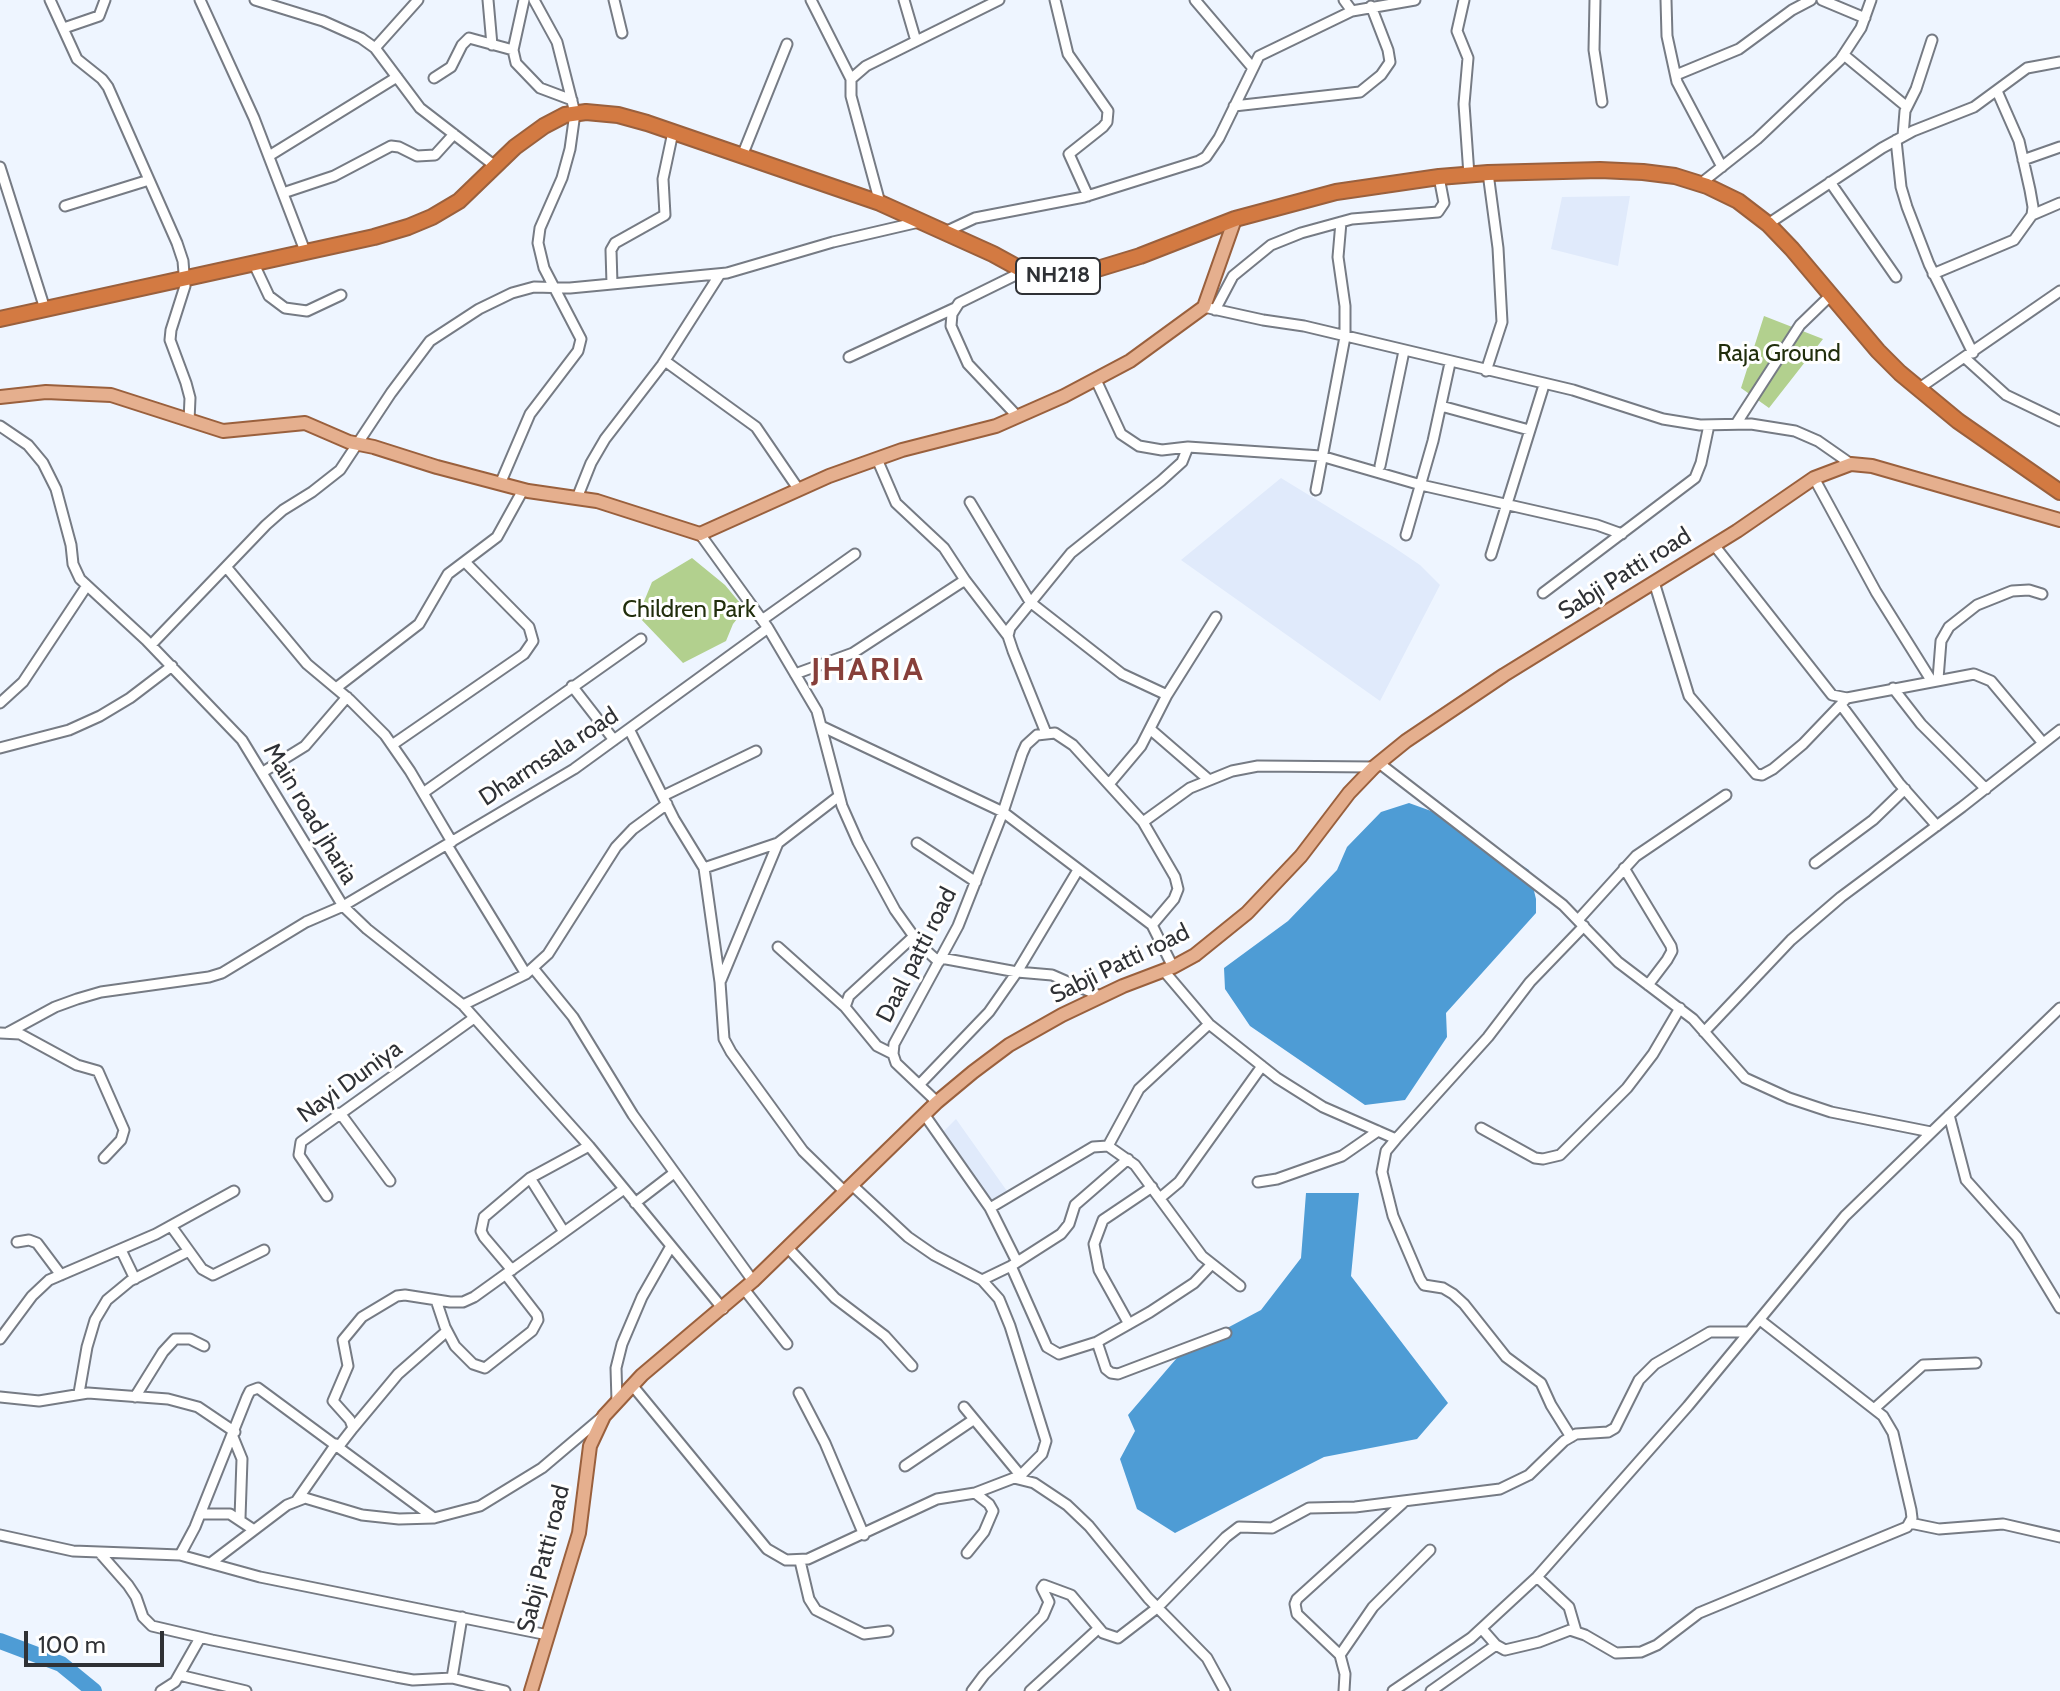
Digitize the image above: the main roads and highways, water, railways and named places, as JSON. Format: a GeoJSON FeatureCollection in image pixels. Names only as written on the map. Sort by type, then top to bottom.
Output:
{"type":"FeatureCollection","features":[{"type":"Feature","properties":{"kind":"highway","name":"NH218"},"geometry":{"type":"LineString","coordinates":[[0,319],[374,237],[432,217],[459,201],[515,147],[573,107],[586,112],[618,115],[673,132],[880,203],[1024,271],[1047,277],[1094,270],[1140,256],[1235,219],[1336,192],[1488,173],[1643,172],[1675,176],[1700,184],[1738,201],[1768,224],[1832,294],[1878,351],[1918,389],[1985,441],[2060,492]]}},
{"type":"Feature","properties":{"kind":"main road"},"geometry":{"type":"LineString","coordinates":[[0,397],[46,392],[111,395],[223,431],[305,423],[349,442],[523,490],[597,501],[700,534],[877,459],[996,426],[1130,361],[1210,308],[1235,219]]}},
{"type":"Feature","properties":{"kind":"main road","name":"Sabji Patti road"},"geometry":{"type":"LineString","coordinates":[[531,1691],[579,1533],[590,1446],[604,1416],[632,1385],[749,1285],[937,1102],[1009,1045],[1100,996],[1169,969],[1195,955],[1247,913],[1301,856],[1333,813],[1377,765],[1442,715],[1714,545],[1814,478],[1851,464],[1895,472],[2060,520]]}},
{"type":"Feature","properties":{"kind":"water"},"geometry":{"type":"Polygon","coordinates":[[[1409,803],[1445,816],[1529,870],[1536,913],[1446,1013],[1447,1037],[1405,1100],[1365,1105],[1250,1026],[1225,989],[1224,968],[1288,921],[1337,870],[1347,847],[1381,812],[1409,803]]]}},
{"type":"Feature","properties":{"kind":"water"},"geometry":{"type":"Polygon","coordinates":[[[1306,1193],[1359,1193],[1351,1276],[1448,1403],[1417,1439],[1324,1457],[1175,1533],[1137,1509],[1120,1459],[1135,1431],[1128,1415],[1182,1352],[1261,1310],[1301,1258],[1306,1193]]]}},
{"type":"Feature","properties":{"kind":"waterway"},"geometry":{"type":"LineString","coordinates":[[0,1641],[61,1664],[94,1691]]}},
{"type":"Feature","properties":{"kind":"district","name":"JHARIA"},"geometry":{"type":"Point","coordinates":[868,671]}},
{"type":"Feature","properties":{"kind":"park label","name":"Raja Ground"},"geometry":{"type":"Point","coordinates":[1779,354]}},
{"type":"Feature","properties":{"kind":"park label","name":"Children Park"},"geometry":{"type":"Point","coordinates":[689,610]}}]}
